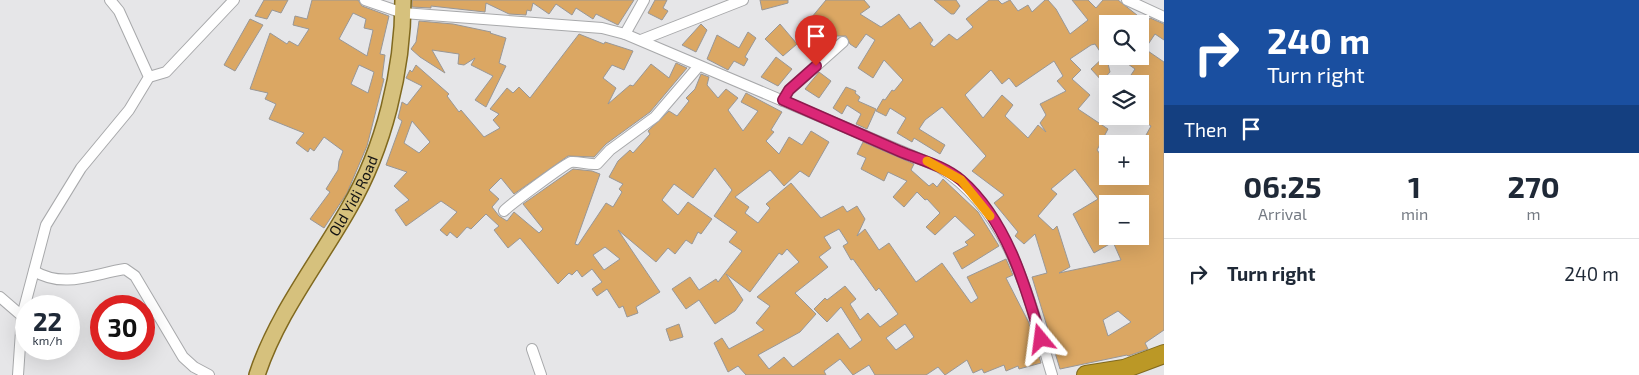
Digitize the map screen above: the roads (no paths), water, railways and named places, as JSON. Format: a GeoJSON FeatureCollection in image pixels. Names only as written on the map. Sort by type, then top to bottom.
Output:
{"type":"FeatureCollection","features":[{"type":"Feature","properties":{"kind":"highway"},"geometry":{"type":"LineString","coordinates":[[1086,375],[1162,360]]}},
{"type":"Feature","properties":{"kind":"highway"},"geometry":{"type":"LineString","coordinates":[[1146,375],[1162,360]]}},
{"type":"Feature","properties":{"kind":"main road","name":"Old Yidi Road"},"geometry":{"type":"LineString","coordinates":[[257,375],[274,333],[367,176],[381,138],[396,69],[402,6]]}},
{"type":"Feature","properties":{"kind":"street"},"geometry":{"type":"LineString","coordinates":[[110,0],[119,11],[149,77]]}},
{"type":"Feature","properties":{"kind":"street"},"geometry":{"type":"LineString","coordinates":[[28,295],[46,225],[81,168],[129,110],[149,77],[166,72],[234,0]]}},
{"type":"Feature","properties":{"kind":"street"},"geometry":{"type":"LineString","coordinates":[[365,0],[402,6],[602,28],[625,34],[698,67],[783,100],[933,164],[961,180],[988,213],[1001,234],[1025,284],[1052,375]]}},
{"type":"Feature","properties":{"kind":"street"},"geometry":{"type":"LineString","coordinates":[[625,34],[644,0]]}},
{"type":"Feature","properties":{"kind":"street"},"geometry":{"type":"LineString","coordinates":[[641,40],[743,0]]}},
{"type":"Feature","properties":{"kind":"street"},"geometry":{"type":"LineString","coordinates":[[1127,0],[1164,17]]}},
{"type":"Feature","properties":{"kind":"street"},"geometry":{"type":"LineString","coordinates":[[783,100],[789,90],[843,42]]}},
{"type":"Feature","properties":{"kind":"street"},"geometry":{"type":"LineString","coordinates":[[504,211],[509,205],[568,163],[577,161],[584,165],[597,164],[610,150],[634,134],[661,112],[698,67]]}},
{"type":"Feature","properties":{"kind":"street"},"geometry":{"type":"LineString","coordinates":[[34,271],[55,281],[72,280],[125,270],[135,276],[183,357],[194,367],[209,375]]}},
{"type":"Feature","properties":{"kind":"street"},"geometry":{"type":"LineString","coordinates":[[0,297],[15,310]]}},
{"type":"Feature","properties":{"kind":"street"},"geometry":{"type":"LineString","coordinates":[[532,349],[541,375]]}},
{"type":"Feature","properties":{"kind":"street"},"geometry":{"type":"LineString","coordinates":[[18,375],[19,360]]}}]}
